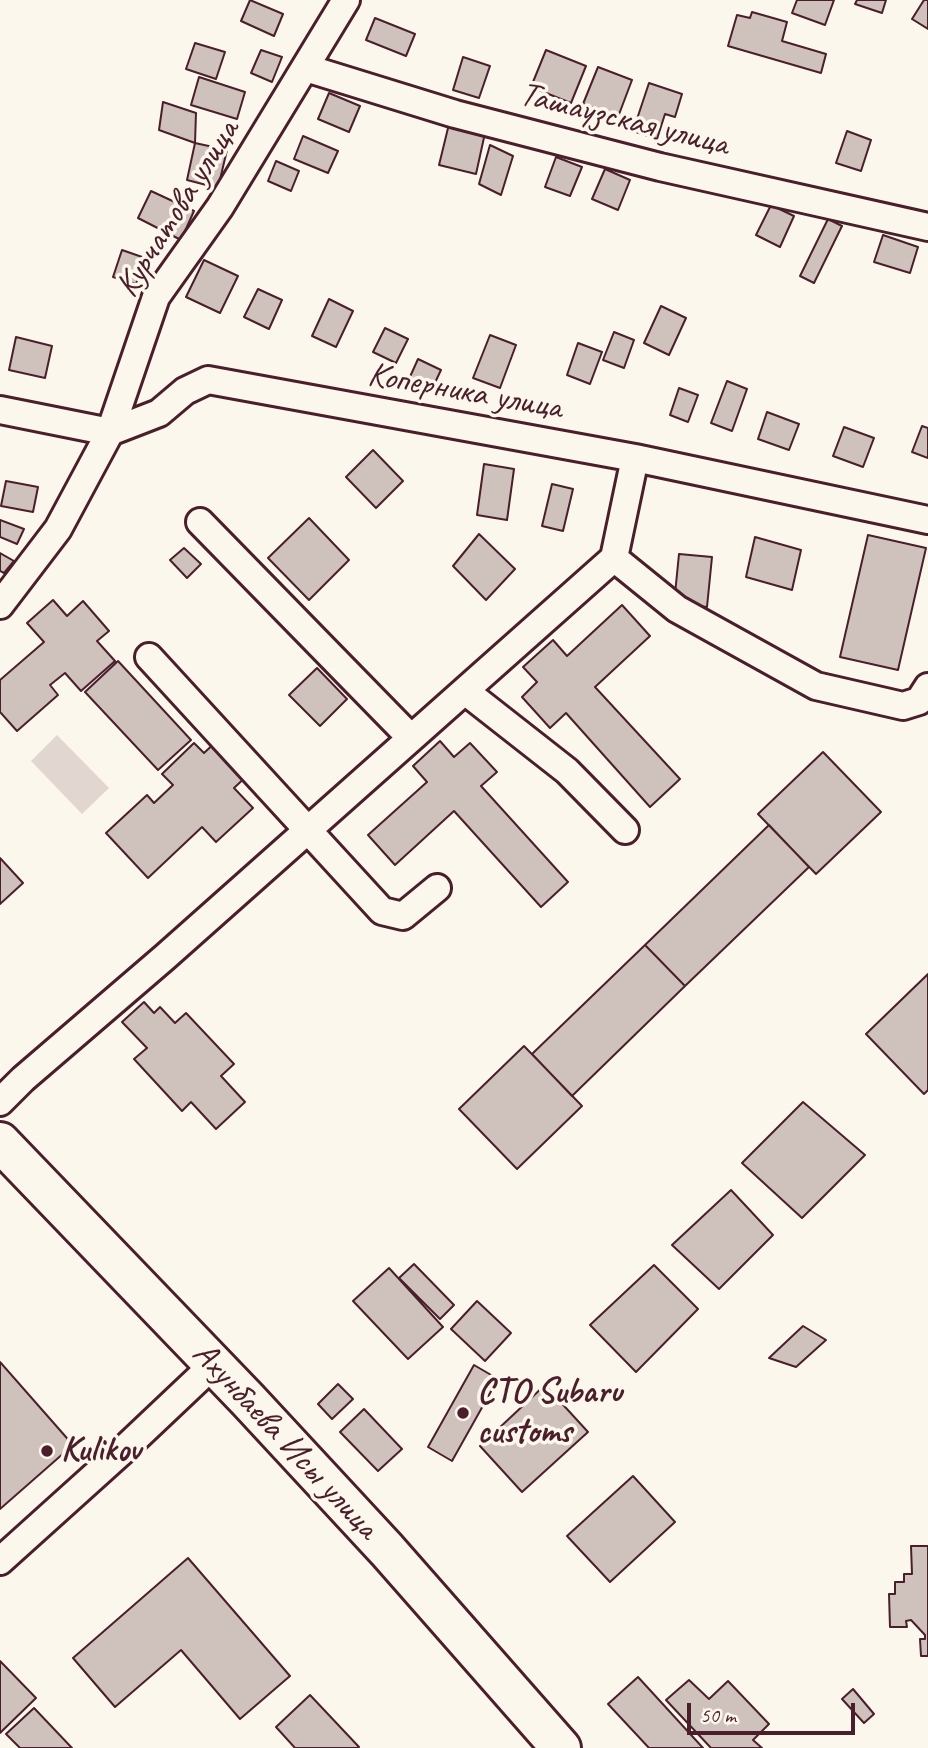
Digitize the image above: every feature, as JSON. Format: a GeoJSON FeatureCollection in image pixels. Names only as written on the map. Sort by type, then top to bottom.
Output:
{"type":"FeatureCollection","features":[{"type":"Feature","properties":{"kind":"main road","name":"Ахунбаева Исы улица"},"geometry":{"type":"LineString","coordinates":[[0,1142],[248,1400],[396,1560],[561,1748]]}},
{"type":"Feature","properties":{"kind":"street","name":"Курчатова улица"},"geometry":{"type":"LineString","coordinates":[[0,606],[58,529],[110,432],[156,298],[220,206],[346,0]]}},
{"type":"Feature","properties":{"kind":"street","name":"Ташаузская улица"},"geometry":{"type":"LineString","coordinates":[[306,68],[456,114],[660,167],[928,227]]}},
{"type":"Feature","properties":{"kind":"street","name":"Коперника улица"},"geometry":{"type":"LineString","coordinates":[[110,432],[159,413],[185,391],[208,380],[635,458],[928,520]]}},
{"type":"Feature","properties":{"kind":"street"},"geometry":{"type":"LineString","coordinates":[[0,410],[110,432]]}},
{"type":"Feature","properties":{"kind":"street"},"geometry":{"type":"LineString","coordinates":[[0,1102],[614,558],[635,458]]}},
{"type":"Feature","properties":{"kind":"street"},"geometry":{"type":"LineString","coordinates":[[200,522],[411,738]]}},
{"type":"Feature","properties":{"kind":"street"},"geometry":{"type":"LineString","coordinates":[[614,558],[677,609],[816,686],[903,706],[919,701],[928,687]]}},
{"type":"Feature","properties":{"kind":"street"},"geometry":{"type":"LineString","coordinates":[[149,657],[382,911],[403,916],[437,888]]}},
{"type":"Feature","properties":{"kind":"street"},"geometry":{"type":"LineString","coordinates":[[465,691],[567,771],[625,830]]}},
{"type":"Feature","properties":{"kind":"street"},"geometry":{"type":"LineString","coordinates":[[0,1561],[213,1365]]}},
{"type":"Feature","properties":{"kind":"shaded area"},"geometry":{"type":"Polygon","coordinates":[[[57,735],[109,788],[82,814],[31,761],[57,735]]]}},
{"type":"Feature","properties":{"kind":"building"},"geometry":{"type":"Polygon","coordinates":[[[250,0],[283,14],[274,36],[241,21],[250,0]]]}},
{"type":"Feature","properties":{"kind":"building"},"geometry":{"type":"Polygon","coordinates":[[[797,0],[834,0],[825,25],[792,13],[797,0]]]}},
{"type":"Feature","properties":{"kind":"building"},"geometry":{"type":"Polygon","coordinates":[[[857,0],[886,0],[882,13],[855,4],[857,0]]]}},
{"type":"Feature","properties":{"kind":"building"},"geometry":{"type":"Polygon","coordinates":[[[924,0],[928,0],[928,29],[912,19],[924,0]]]}},
{"type":"Feature","properties":{"kind":"building"},"geometry":{"type":"Polygon","coordinates":[[[752,12],[787,22],[782,41],[826,54],[821,73],[728,46],[737,15],[750,18],[752,12]]]}},
{"type":"Feature","properties":{"kind":"building"},"geometry":{"type":"Polygon","coordinates":[[[375,18],[415,34],[406,56],[366,40],[375,18]]]}},
{"type":"Feature","properties":{"kind":"building"},"geometry":{"type":"Polygon","coordinates":[[[195,43],[225,52],[216,79],[186,69],[195,43]]]}},
{"type":"Feature","properties":{"kind":"building"},"geometry":{"type":"Polygon","coordinates":[[[261,50],[282,57],[272,82],[251,73],[261,50]]]}},
{"type":"Feature","properties":{"kind":"building"},"geometry":{"type":"Polygon","coordinates":[[[546,50],[586,66],[571,103],[531,87],[546,50]]]}},
{"type":"Feature","properties":{"kind":"building"},"geometry":{"type":"Polygon","coordinates":[[[463,57],[490,66],[479,98],[453,90],[463,57]]]}},
{"type":"Feature","properties":{"kind":"building"},"geometry":{"type":"Polygon","coordinates":[[[598,67],[632,80],[618,117],[583,104],[598,67]]]}},
{"type":"Feature","properties":{"kind":"building"},"geometry":{"type":"Polygon","coordinates":[[[199,77],[245,92],[237,119],[191,105],[199,77]]]}},
{"type":"Feature","properties":{"kind":"building"},"geometry":{"type":"Polygon","coordinates":[[[649,83],[682,94],[675,117],[665,114],[657,139],[633,131],[649,83]]]}},
{"type":"Feature","properties":{"kind":"building"},"geometry":{"type":"Polygon","coordinates":[[[329,93],[360,106],[349,132],[318,119],[329,93]]]}},
{"type":"Feature","properties":{"kind":"building"},"geometry":{"type":"Polygon","coordinates":[[[163,102],[196,113],[195,143],[159,130],[163,102]]]}},
{"type":"Feature","properties":{"kind":"building"},"geometry":{"type":"Polygon","coordinates":[[[449,124],[485,133],[476,174],[439,165],[449,124]]]}},
{"type":"Feature","properties":{"kind":"building"},"geometry":{"type":"Polygon","coordinates":[[[847,131],[871,140],[861,171],[836,163],[847,131]]]}},
{"type":"Feature","properties":{"kind":"building"},"geometry":{"type":"Polygon","coordinates":[[[303,136],[338,151],[328,173],[294,159],[303,136]]]}},
{"type":"Feature","properties":{"kind":"building"},"geometry":{"type":"Polygon","coordinates":[[[195,143],[227,150],[218,188],[187,180],[195,143]]]}},
{"type":"Feature","properties":{"kind":"building"},"geometry":{"type":"Polygon","coordinates":[[[490,145],[513,156],[501,195],[479,184],[490,145]]]}},
{"type":"Feature","properties":{"kind":"building"},"geometry":{"type":"Polygon","coordinates":[[[556,157],[582,167],[570,196],[545,187],[556,157]]]}},
{"type":"Feature","properties":{"kind":"building"},"geometry":{"type":"Polygon","coordinates":[[[276,161],[299,171],[291,191],[268,181],[276,161]]]}},
{"type":"Feature","properties":{"kind":"building"},"geometry":{"type":"Polygon","coordinates":[[[605,169],[630,180],[618,210],[592,199],[605,169]]]}},
{"type":"Feature","properties":{"kind":"building"},"geometry":{"type":"Polygon","coordinates":[[[151,191],[194,211],[181,240],[138,218],[151,191]]]}},
{"type":"Feature","properties":{"kind":"building"},"geometry":{"type":"Polygon","coordinates":[[[771,205],[794,216],[780,247],[756,235],[771,205]]]}},
{"type":"Feature","properties":{"kind":"building"},"geometry":{"type":"Polygon","coordinates":[[[828,219],[842,226],[814,283],[800,276],[828,219]]]}},
{"type":"Feature","properties":{"kind":"building"},"geometry":{"type":"Polygon","coordinates":[[[883,235],[918,247],[910,273],[874,262],[883,235]]]}},
{"type":"Feature","properties":{"kind":"building"},"geometry":{"type":"Polygon","coordinates":[[[122,250],[145,258],[136,284],[113,277],[122,250]]]}},
{"type":"Feature","properties":{"kind":"building"},"geometry":{"type":"Polygon","coordinates":[[[204,260],[238,276],[220,313],[186,297],[204,260]]]}},
{"type":"Feature","properties":{"kind":"building"},"geometry":{"type":"Polygon","coordinates":[[[258,289],[282,300],[269,329],[244,317],[258,289]]]}},
{"type":"Feature","properties":{"kind":"building"},"geometry":{"type":"Polygon","coordinates":[[[329,299],[353,311],[336,347],[312,336],[329,299]]]}},
{"type":"Feature","properties":{"kind":"building"},"geometry":{"type":"Polygon","coordinates":[[[661,306],[686,318],[669,355],[644,343],[661,306]]]}},
{"type":"Feature","properties":{"kind":"building"},"geometry":{"type":"Polygon","coordinates":[[[385,328],[408,339],[396,363],[373,352],[385,328]]]}},
{"type":"Feature","properties":{"kind":"building"},"geometry":{"type":"Polygon","coordinates":[[[614,332],[634,340],[624,368],[603,360],[614,332]]]}},
{"type":"Feature","properties":{"kind":"building"},"geometry":{"type":"Polygon","coordinates":[[[490,335],[516,345],[500,388],[473,378],[490,335]]]}},
{"type":"Feature","properties":{"kind":"building"},"geometry":{"type":"Polygon","coordinates":[[[16,337],[52,346],[45,378],[9,370],[16,337]]]}},
{"type":"Feature","properties":{"kind":"building"},"geometry":{"type":"Polygon","coordinates":[[[578,343],[602,352],[590,384],[567,375],[578,343]]]}},
{"type":"Feature","properties":{"kind":"building"},"geometry":{"type":"Polygon","coordinates":[[[418,359],[441,370],[432,389],[409,379],[418,359]]]}},
{"type":"Feature","properties":{"kind":"building"},"geometry":{"type":"Polygon","coordinates":[[[727,381],[747,389],[732,431],[711,423],[727,381]]]}},
{"type":"Feature","properties":{"kind":"building"},"geometry":{"type":"Polygon","coordinates":[[[679,388],[698,395],[688,422],[670,415],[679,388]]]}},
{"type":"Feature","properties":{"kind":"building"},"geometry":{"type":"Polygon","coordinates":[[[767,412],[799,424],[789,450],[758,439],[767,412]]]}},
{"type":"Feature","properties":{"kind":"building"},"geometry":{"type":"Polygon","coordinates":[[[922,426],[928,428],[928,458],[912,452],[922,426]]]}},
{"type":"Feature","properties":{"kind":"building"},"geometry":{"type":"Polygon","coordinates":[[[844,427],[874,438],[863,467],[833,456],[844,427]]]}},
{"type":"Feature","properties":{"kind":"building"},"geometry":{"type":"Polygon","coordinates":[[[373,450],[403,481],[376,508],[346,477],[373,450]]]}},
{"type":"Feature","properties":{"kind":"building"},"geometry":{"type":"Polygon","coordinates":[[[484,464],[514,469],[507,520],[477,515],[484,464]]]}},
{"type":"Feature","properties":{"kind":"building"},"geometry":{"type":"Polygon","coordinates":[[[6,481],[38,487],[33,512],[1,506],[6,481]]]}},
{"type":"Feature","properties":{"kind":"building"},"geometry":{"type":"Polygon","coordinates":[[[552,484],[573,489],[563,531],[542,526],[552,484]]]}},
{"type":"Feature","properties":{"kind":"building"},"geometry":{"type":"Polygon","coordinates":[[[309,518],[349,560],[309,600],[268,558],[309,518]]]}},
{"type":"Feature","properties":{"kind":"building"},"geometry":{"type":"Polygon","coordinates":[[[0,520],[24,529],[17,544],[0,537],[0,520]]]}},
{"type":"Feature","properties":{"kind":"building"},"geometry":{"type":"Polygon","coordinates":[[[479,534],[515,569],[486,600],[453,566],[479,534]]]}},
{"type":"Feature","properties":{"kind":"building"},"geometry":{"type":"Polygon","coordinates":[[[868,535],[926,548],[898,670],[840,657],[868,535]]]}},
{"type":"Feature","properties":{"kind":"building"},"geometry":{"type":"Polygon","coordinates":[[[755,537],[801,550],[792,590],[746,577],[755,537]]]}},
{"type":"Feature","properties":{"kind":"building"},"geometry":{"type":"Polygon","coordinates":[[[184,548],[201,564],[187,578],[170,560],[184,548]]]}},
{"type":"Feature","properties":{"kind":"building"},"geometry":{"type":"Polygon","coordinates":[[[0,553],[14,561],[4,573],[0,571],[0,553]]]}},
{"type":"Feature","properties":{"kind":"building"},"geometry":{"type":"Polygon","coordinates":[[[679,554],[712,557],[707,607],[674,604],[679,554]]]}},
{"type":"Feature","properties":{"kind":"building"},"geometry":{"type":"Polygon","coordinates":[[[53,600],[67,616],[83,601],[109,631],[97,641],[115,661],[81,691],[65,673],[50,685],[58,695],[17,731],[0,712],[0,680],[44,642],[27,623],[53,600]]]}},
{"type":"Feature","properties":{"kind":"building"},"geometry":{"type":"Polygon","coordinates":[[[622,605],[650,636],[595,687],[680,779],[650,807],[566,713],[550,728],[522,697],[537,682],[523,667],[553,640],[567,656],[622,605]]]}},
{"type":"Feature","properties":{"kind":"building"},"geometry":{"type":"Polygon","coordinates":[[[118,661],[191,740],[158,770],[85,692],[118,661]]]}},
{"type":"Feature","properties":{"kind":"building"},"geometry":{"type":"Polygon","coordinates":[[[317,668],[347,699],[320,726],[289,695],[317,668]]]}},
{"type":"Feature","properties":{"kind":"building"},"geometry":{"type":"Polygon","coordinates":[[[220,738],[251,772],[234,788],[253,808],[216,842],[202,827],[148,878],[106,833],[147,795],[154,803],[173,785],[162,774],[194,743],[204,753],[220,738]]]}},
{"type":"Feature","properties":{"kind":"building"},"geometry":{"type":"Polygon","coordinates":[[[440,741],[454,757],[470,743],[497,772],[481,786],[568,882],[541,907],[454,811],[395,865],[368,835],[427,782],[413,766],[440,741]]]}},
{"type":"Feature","properties":{"kind":"building"},"geometry":{"type":"Polygon","coordinates":[[[823,752],[881,812],[816,874],[758,814],[823,752]]]}},
{"type":"Feature","properties":{"kind":"building"},"geometry":{"type":"Polygon","coordinates":[[[769,825],[809,867],[685,986],[645,945],[769,825]]]}},
{"type":"Feature","properties":{"kind":"building"},"geometry":{"type":"Polygon","coordinates":[[[0,858],[23,883],[0,904],[0,858]]]}},
{"type":"Feature","properties":{"kind":"building"},"geometry":{"type":"Polygon","coordinates":[[[645,945],[685,986],[572,1096],[532,1054],[645,945]]]}},
{"type":"Feature","properties":{"kind":"building"},"geometry":{"type":"Polygon","coordinates":[[[928,974],[928,1090],[924,1094],[866,1034],[928,974]]]}},
{"type":"Feature","properties":{"kind":"building"},"geometry":{"type":"Polygon","coordinates":[[[144,1002],[154,1013],[160,1007],[175,1023],[186,1013],[234,1064],[221,1076],[245,1102],[216,1129],[191,1102],[182,1111],[134,1059],[147,1048],[122,1022],[144,1002]]]}},
{"type":"Feature","properties":{"kind":"building"},"geometry":{"type":"Polygon","coordinates":[[[524,1046],[582,1106],[517,1169],[459,1109],[524,1046]]]}},
{"type":"Feature","properties":{"kind":"building"},"geometry":{"type":"Polygon","coordinates":[[[803,1102],[865,1155],[802,1218],[742,1163],[803,1102]]]}},
{"type":"Feature","properties":{"kind":"building"},"geometry":{"type":"Polygon","coordinates":[[[731,1190],[773,1235],[719,1289],[672,1245],[731,1190]]]}},
{"type":"Feature","properties":{"kind":"building"},"geometry":{"type":"Polygon","coordinates":[[[414,1264],[454,1305],[440,1319],[399,1278],[414,1264]]]}},
{"type":"Feature","properties":{"kind":"building"},"geometry":{"type":"Polygon","coordinates":[[[654,1265],[698,1309],[636,1372],[590,1325],[654,1265]]]}},
{"type":"Feature","properties":{"kind":"building"},"geometry":{"type":"Polygon","coordinates":[[[389,1268],[443,1327],[408,1359],[353,1301],[389,1268]]]}},
{"type":"Feature","properties":{"kind":"building"},"geometry":{"type":"Polygon","coordinates":[[[477,1301],[511,1333],[485,1361],[451,1329],[477,1301]]]}},
{"type":"Feature","properties":{"kind":"building"},"geometry":{"type":"Polygon","coordinates":[[[803,1326],[826,1340],[796,1367],[769,1358],[803,1326]]]}},
{"type":"Feature","properties":{"kind":"building"},"geometry":{"type":"Polygon","coordinates":[[[0,1362],[73,1445],[0,1509],[0,1362]]]}},
{"type":"Feature","properties":{"kind":"building","name":"СТО Subaru customs"},"geometry":{"type":"Polygon","coordinates":[[[474,1365],[498,1379],[452,1461],[428,1447],[474,1365]]]}},
{"type":"Feature","properties":{"kind":"building"},"geometry":{"type":"Polygon","coordinates":[[[338,1384],[353,1399],[332,1419],[318,1404],[338,1384]]]}},
{"type":"Feature","properties":{"kind":"building"},"geometry":{"type":"Polygon","coordinates":[[[545,1385],[588,1432],[522,1492],[480,1446],[545,1385]]]}},
{"type":"Feature","properties":{"kind":"building"},"geometry":{"type":"Polygon","coordinates":[[[364,1409],[402,1449],[378,1471],[340,1432],[364,1409]]]}},
{"type":"Feature","properties":{"kind":"building"},"geometry":{"type":"Polygon","coordinates":[[[633,1476],[675,1522],[610,1582],[567,1536],[633,1476]]]}},
{"type":"Feature","properties":{"kind":"building"},"geometry":{"type":"Polygon","coordinates":[[[911,1546],[928,1546],[928,1656],[921,1656],[920,1639],[925,1639],[925,1635],[911,1620],[906,1621],[907,1627],[890,1627],[889,1594],[895,1594],[895,1582],[904,1582],[904,1574],[912,1574],[911,1546]]]}},
{"type":"Feature","properties":{"kind":"building"},"geometry":{"type":"Polygon","coordinates":[[[188,1558],[290,1676],[240,1719],[181,1650],[115,1707],[73,1658],[188,1558]]]}},
{"type":"Feature","properties":{"kind":"building"},"geometry":{"type":"Polygon","coordinates":[[[0,1661],[36,1698],[0,1733],[0,1661]]]}},
{"type":"Feature","properties":{"kind":"building"},"geometry":{"type":"Polygon","coordinates":[[[638,1677],[703,1748],[649,1748],[608,1704],[638,1677]]]}},
{"type":"Feature","properties":{"kind":"building"},"geometry":{"type":"Polygon","coordinates":[[[689,1680],[709,1699],[728,1681],[769,1724],[753,1740],[762,1748],[711,1748],[666,1700],[689,1680]]]}},
{"type":"Feature","properties":{"kind":"building"},"geometry":{"type":"Polygon","coordinates":[[[853,1689],[874,1714],[864,1723],[842,1699],[853,1689]]]}},
{"type":"Feature","properties":{"kind":"building"},"geometry":{"type":"Polygon","coordinates":[[[310,1695],[359,1747],[295,1748],[276,1727],[310,1695]]]}},
{"type":"Feature","properties":{"kind":"building"},"geometry":{"type":"Polygon","coordinates":[[[34,1708],[72,1748],[20,1748],[6,1734],[34,1708]]]}},
{"type":"Feature","properties":{"kind":"place","name":"СТО Subaru customs"},"geometry":{"type":"Point","coordinates":[463,1413]}},
{"type":"Feature","properties":{"kind":"place","name":"Kulikov"},"geometry":{"type":"Point","coordinates":[47,1451]}}]}
